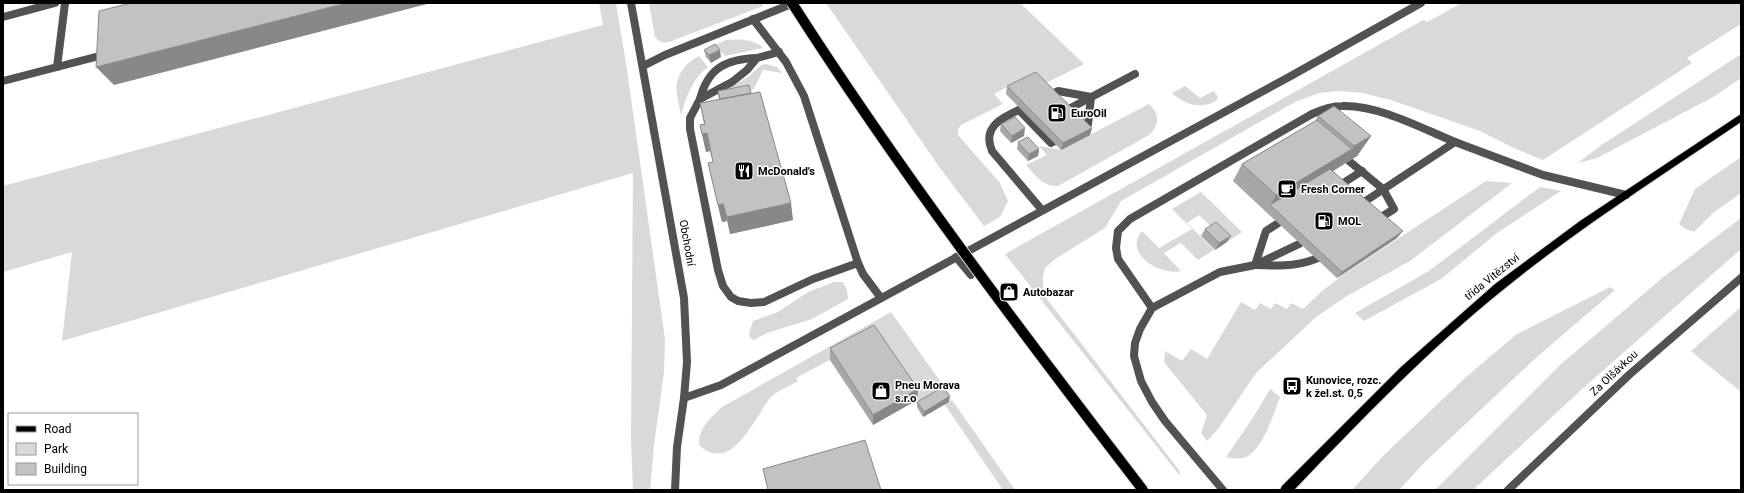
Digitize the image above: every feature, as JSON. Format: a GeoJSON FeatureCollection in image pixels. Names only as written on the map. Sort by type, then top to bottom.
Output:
{"type":"FeatureCollection","features":[{"type":"Feature","properties":{"kind":"main road"},"geometry":{"type":"LineString","coordinates":[[793,3],[878,135],[1026,338],[1143,490]]}},
{"type":"Feature","properties":{"kind":"main road","name":"třída Vítězství"},"geometry":{"type":"LineString","coordinates":[[1286,490],[1320,454],[1441,336],[1532,261],[1741,117]]}},
{"type":"Feature","properties":{"kind":"street"},"geometry":{"type":"LineString","coordinates":[[3,17],[55,3]]}},
{"type":"Feature","properties":{"kind":"street"},"geometry":{"type":"LineString","coordinates":[[58,67],[65,3]]}},
{"type":"Feature","properties":{"kind":"street","name":"Obchodní"},"geometry":{"type":"LineString","coordinates":[[631,3],[684,298],[687,362],[684,398],[677,447],[675,490]]}},
{"type":"Feature","properties":{"kind":"street"},"geometry":{"type":"LineString","coordinates":[[643,66],[665,55],[793,3]]}},
{"type":"Feature","properties":{"kind":"street"},"geometry":{"type":"LineString","coordinates":[[684,398],[722,385],[1289,77],[1421,3]]}},
{"type":"Feature","properties":{"kind":"street"},"geometry":{"type":"LineString","coordinates":[[753,20],[793,72],[804,96],[858,264],[863,274],[881,298]]}},
{"type":"Feature","properties":{"kind":"street"},"geometry":{"type":"LineString","coordinates":[[3,81],[113,52]]}},
{"type":"Feature","properties":{"kind":"street"},"geometry":{"type":"LineString","coordinates":[[779,52],[757,58],[737,59],[720,67],[706,80],[700,99],[690,118],[690,130],[718,270],[723,286],[731,297],[738,301],[751,303],[764,302],[813,279],[858,264]]}},
{"type":"Feature","properties":{"kind":"street"},"geometry":{"type":"LineString","coordinates":[[700,99],[732,82],[747,70],[757,58]]}},
{"type":"Feature","properties":{"kind":"street"},"geometry":{"type":"LineString","coordinates":[[1056,116],[1135,74]]}},
{"type":"Feature","properties":{"kind":"street"},"geometry":{"type":"LineString","coordinates":[[1042,210],[988,145],[988,132],[993,124],[1058,91],[1091,97]]}},
{"type":"Feature","properties":{"kind":"street"},"geometry":{"type":"LineString","coordinates":[[1019,110],[1038,125],[1051,143],[1088,124],[1091,97]]}},
{"type":"Feature","properties":{"kind":"street"},"geometry":{"type":"LineString","coordinates":[[1152,308],[1118,259],[1116,248],[1118,231],[1130,219],[1327,108],[1343,106],[1360,107],[1377,112],[1543,175],[1626,195]]}},
{"type":"Feature","properties":{"kind":"street"},"geometry":{"type":"LineString","coordinates":[[1352,210],[1456,142]]}},
{"type":"Feature","properties":{"kind":"street"},"geometry":{"type":"LineString","coordinates":[[1349,161],[1383,189],[1394,209],[1370,225]]}},
{"type":"Feature","properties":{"kind":"street"},"geometry":{"type":"LineString","coordinates":[[1331,190],[1362,171]]}},
{"type":"Feature","properties":{"kind":"street"},"geometry":{"type":"LineString","coordinates":[[1255,265],[1266,231],[1291,215]]}},
{"type":"Feature","properties":{"kind":"street"},"geometry":{"type":"LineString","coordinates":[[1223,490],[1201,466],[1165,420],[1141,381],[1134,356],[1135,343],[1140,329],[1152,308],[1220,272],[1255,265],[1313,236]]}},
{"type":"Feature","properties":{"kind":"street"},"geometry":{"type":"LineString","coordinates":[[1255,265],[1293,267],[1317,260],[1330,251]]}},
{"type":"Feature","properties":{"kind":"street"},"geometry":{"type":"LineString","coordinates":[[956,257],[971,275]]}},
{"type":"Feature","properties":{"kind":"street","name":"Za Olšávkou"},"geometry":{"type":"LineString","coordinates":[[1508,490],[1630,374],[1741,278]]}},
{"type":"Feature","properties":{"kind":"green space"},"geometry":{"type":"Polygon","coordinates":[[[599,3],[616,3],[627,70],[665,339],[664,372],[654,445],[650,490],[633,490],[631,441],[633,173],[62,341],[72,252],[3,272],[3,186],[603,25],[599,3]]]}},
{"type":"Feature","properties":{"kind":"green space"},"geometry":{"type":"Polygon","coordinates":[[[649,3],[761,3],[763,6],[669,42],[665,42],[660,41],[655,37],[649,3]]]}},
{"type":"Feature","properties":{"kind":"green space"},"geometry":{"type":"Polygon","coordinates":[[[826,3],[1020,3],[1084,64],[1046,83],[1007,87],[994,94],[1003,104],[961,125],[958,129],[958,135],[1000,183],[1008,201],[1000,217],[984,226],[940,168],[826,3]]]}},
{"type":"Feature","properties":{"kind":"green space"},"geometry":{"type":"Polygon","coordinates":[[[1458,3],[1741,3],[1741,24],[1687,58],[1692,63],[1543,160],[1514,148],[1480,131],[1391,100],[1362,93],[1339,91],[1319,93],[1295,102],[1121,201],[1105,228],[1055,259],[1045,268],[1043,288],[1047,299],[1179,470],[1180,476],[1005,254],[1423,20],[1427,22],[1460,4],[1458,3]]]}},
{"type":"Feature","properties":{"kind":"green space"},"geometry":{"type":"Polygon","coordinates":[[[726,40],[751,41],[763,48],[725,56],[715,45],[726,40]]]}},
{"type":"Feature","properties":{"kind":"green space"},"geometry":{"type":"Polygon","coordinates":[[[1741,54],[1741,78],[1715,96],[1597,158],[1578,163],[1600,146],[1741,54]]]}},
{"type":"Feature","properties":{"kind":"green space"},"geometry":{"type":"Polygon","coordinates":[[[699,56],[708,67],[694,82],[681,115],[676,91],[678,80],[680,74],[686,66],[699,56]]]}},
{"type":"Feature","properties":{"kind":"green space"},"geometry":{"type":"Polygon","coordinates":[[[766,64],[777,67],[782,73],[763,70],[754,89],[719,97],[718,95],[748,77],[761,65],[766,64]]]}},
{"type":"Feature","properties":{"kind":"green space"},"geometry":{"type":"Polygon","coordinates":[[[1185,86],[1200,98],[1214,91],[1218,97],[1217,100],[1205,105],[1194,105],[1182,101],[1172,93],[1185,86]]]}},
{"type":"Feature","properties":{"kind":"green space"},"geometry":{"type":"Polygon","coordinates":[[[1149,104],[1157,116],[1157,123],[1149,135],[1058,186],[1048,185],[1036,176],[1026,165],[1047,155],[1039,146],[1061,150],[1149,104]]]}},
{"type":"Feature","properties":{"kind":"green space"},"geometry":{"type":"Polygon","coordinates":[[[1741,157],[1741,193],[1713,213],[1694,232],[1679,224],[1695,189],[1741,157]]]}},
{"type":"Feature","properties":{"kind":"green space"},"geometry":{"type":"Polygon","coordinates":[[[1486,181],[1512,183],[1410,261],[1347,296],[1316,317],[1256,373],[1218,429],[1207,441],[1201,433],[1207,415],[1164,362],[1165,351],[1182,361],[1191,349],[1207,359],[1241,302],[1255,310],[1260,303],[1271,309],[1275,303],[1287,309],[1291,303],[1303,309],[1321,292],[1344,274],[1486,181]]]}},
{"type":"Feature","properties":{"kind":"green space"},"geometry":{"type":"Polygon","coordinates":[[[1540,187],[1561,191],[1497,233],[1441,279],[1364,321],[1355,313],[1429,271],[1540,187]]]}},
{"type":"Feature","properties":{"kind":"green space"},"geometry":{"type":"Polygon","coordinates":[[[1201,192],[1242,232],[1227,242],[1199,215],[1187,223],[1214,250],[1198,260],[1181,243],[1164,253],[1181,271],[1172,272],[1163,270],[1146,261],[1140,255],[1137,247],[1137,239],[1142,231],[1159,248],[1192,229],[1172,209],[1201,192]]]}},
{"type":"Feature","properties":{"kind":"green space"},"geometry":{"type":"Polygon","coordinates":[[[1741,218],[1741,249],[1581,390],[1473,490],[1435,490],[1560,365],[1661,279],[1741,218]]]}},
{"type":"Feature","properties":{"kind":"green space"},"geometry":{"type":"Polygon","coordinates":[[[834,282],[843,282],[847,290],[848,299],[812,319],[767,333],[754,340],[750,338],[749,333],[753,321],[778,312],[808,292],[834,282]]]}},
{"type":"Feature","properties":{"kind":"green space"},"geometry":{"type":"Polygon","coordinates":[[[1610,287],[1615,290],[1538,356],[1424,463],[1399,490],[1352,490],[1384,455],[1466,377],[1517,334],[1610,287]]]}},
{"type":"Feature","properties":{"kind":"green space"},"geometry":{"type":"Polygon","coordinates":[[[1741,307],[1741,392],[1691,351],[1741,307]]]}},
{"type":"Feature","properties":{"kind":"green space"},"geometry":{"type":"Polygon","coordinates":[[[891,312],[945,388],[920,403],[874,336],[796,378],[798,381],[771,397],[742,440],[732,448],[723,453],[712,453],[700,446],[699,441],[702,430],[722,407],[891,312]]]}},
{"type":"Feature","properties":{"kind":"green space"},"geometry":{"type":"Polygon","coordinates":[[[1270,389],[1280,397],[1267,430],[1258,446],[1248,456],[1243,458],[1226,457],[1254,416],[1270,389]]]}},
{"type":"Feature","properties":{"kind":"green space"},"geometry":{"type":"Polygon","coordinates":[[[952,400],[1015,490],[1003,490],[945,405],[952,400]]]}},
{"type":"Feature","properties":{"kind":"building"},"geometry":{"type":"Polygon","coordinates":[[[131,3],[347,3],[96,67],[99,11],[131,3]]]}},
{"type":"Feature","properties":{"kind":"building"},"geometry":{"type":"Polygon","coordinates":[[[715,44],[720,50],[709,55],[704,50],[715,44]]]}},
{"type":"Feature","properties":{"kind":"building"},"geometry":{"type":"Polygon","coordinates":[[[1036,72],[1092,128],[1063,143],[1007,86],[1036,72]]]}},
{"type":"Feature","properties":{"kind":"building"},"geometry":{"type":"Polygon","coordinates":[[[749,85],[751,93],[720,99],[718,91],[749,85]]]}},
{"type":"Feature","properties":{"kind":"building"},"geometry":{"type":"Polygon","coordinates":[[[760,92],[791,203],[727,217],[723,204],[718,205],[708,163],[713,162],[707,133],[702,134],[700,125],[705,124],[700,103],[760,92]]]}},
{"type":"Feature","properties":{"kind":"building"},"geometry":{"type":"Polygon","coordinates":[[[1334,106],[1371,136],[1354,146],[1318,116],[1334,106]]]}},
{"type":"Feature","properties":{"kind":"building"},"geometry":{"type":"Polygon","coordinates":[[[1015,117],[1025,128],[1012,136],[1001,124],[1015,117]]]}},
{"type":"Feature","properties":{"kind":"building"},"geometry":{"type":"Polygon","coordinates":[[[1317,120],[1352,149],[1276,195],[1242,164],[1317,120]]]}},
{"type":"Feature","properties":{"kind":"building"},"geometry":{"type":"Polygon","coordinates":[[[1028,137],[1039,149],[1029,154],[1018,142],[1028,137]]]}},
{"type":"Feature","properties":{"kind":"building"},"geometry":{"type":"Polygon","coordinates":[[[1330,169],[1403,231],[1342,272],[1270,205],[1330,169]]]}},
{"type":"Feature","properties":{"kind":"building"},"geometry":{"type":"Polygon","coordinates":[[[1216,222],[1231,236],[1219,243],[1205,229],[1216,222]]]}},
{"type":"Feature","properties":{"kind":"building"},"geometry":{"type":"Polygon","coordinates":[[[874,325],[918,389],[873,415],[830,348],[874,325]]]}},
{"type":"Feature","properties":{"kind":"building"},"geometry":{"type":"Polygon","coordinates":[[[943,387],[950,396],[924,412],[917,402],[943,387]]]}},
{"type":"Feature","properties":{"kind":"building"},"geometry":{"type":"Polygon","coordinates":[[[865,440],[881,490],[768,490],[763,469],[865,440]]]}},
{"type":"Feature","properties":{"kind":"place","name":"EuroOil"},"geometry":{"type":"Point","coordinates":[1057,113]}},
{"type":"Feature","properties":{"kind":"place","name":"McDonald's"},"geometry":{"type":"Point","coordinates":[744,171]}},
{"type":"Feature","properties":{"kind":"place","name":"Fresh Corner"},"geometry":{"type":"Point","coordinates":[1287,189]}},
{"type":"Feature","properties":{"kind":"place","name":"MOL"},"geometry":{"type":"Point","coordinates":[1324,221]}},
{"type":"Feature","properties":{"kind":"place","name":"Autobazar"},"geometry":{"type":"Point","coordinates":[1009,292]}},
{"type":"Feature","properties":{"kind":"place","name":"Kunovice, rozc. k žel.st. 0,5"},"geometry":{"type":"Point","coordinates":[1292,386]}},
{"type":"Feature","properties":{"kind":"place","name":"Pneu Morava s.r.o"},"geometry":{"type":"Point","coordinates":[881,391]}}]}
